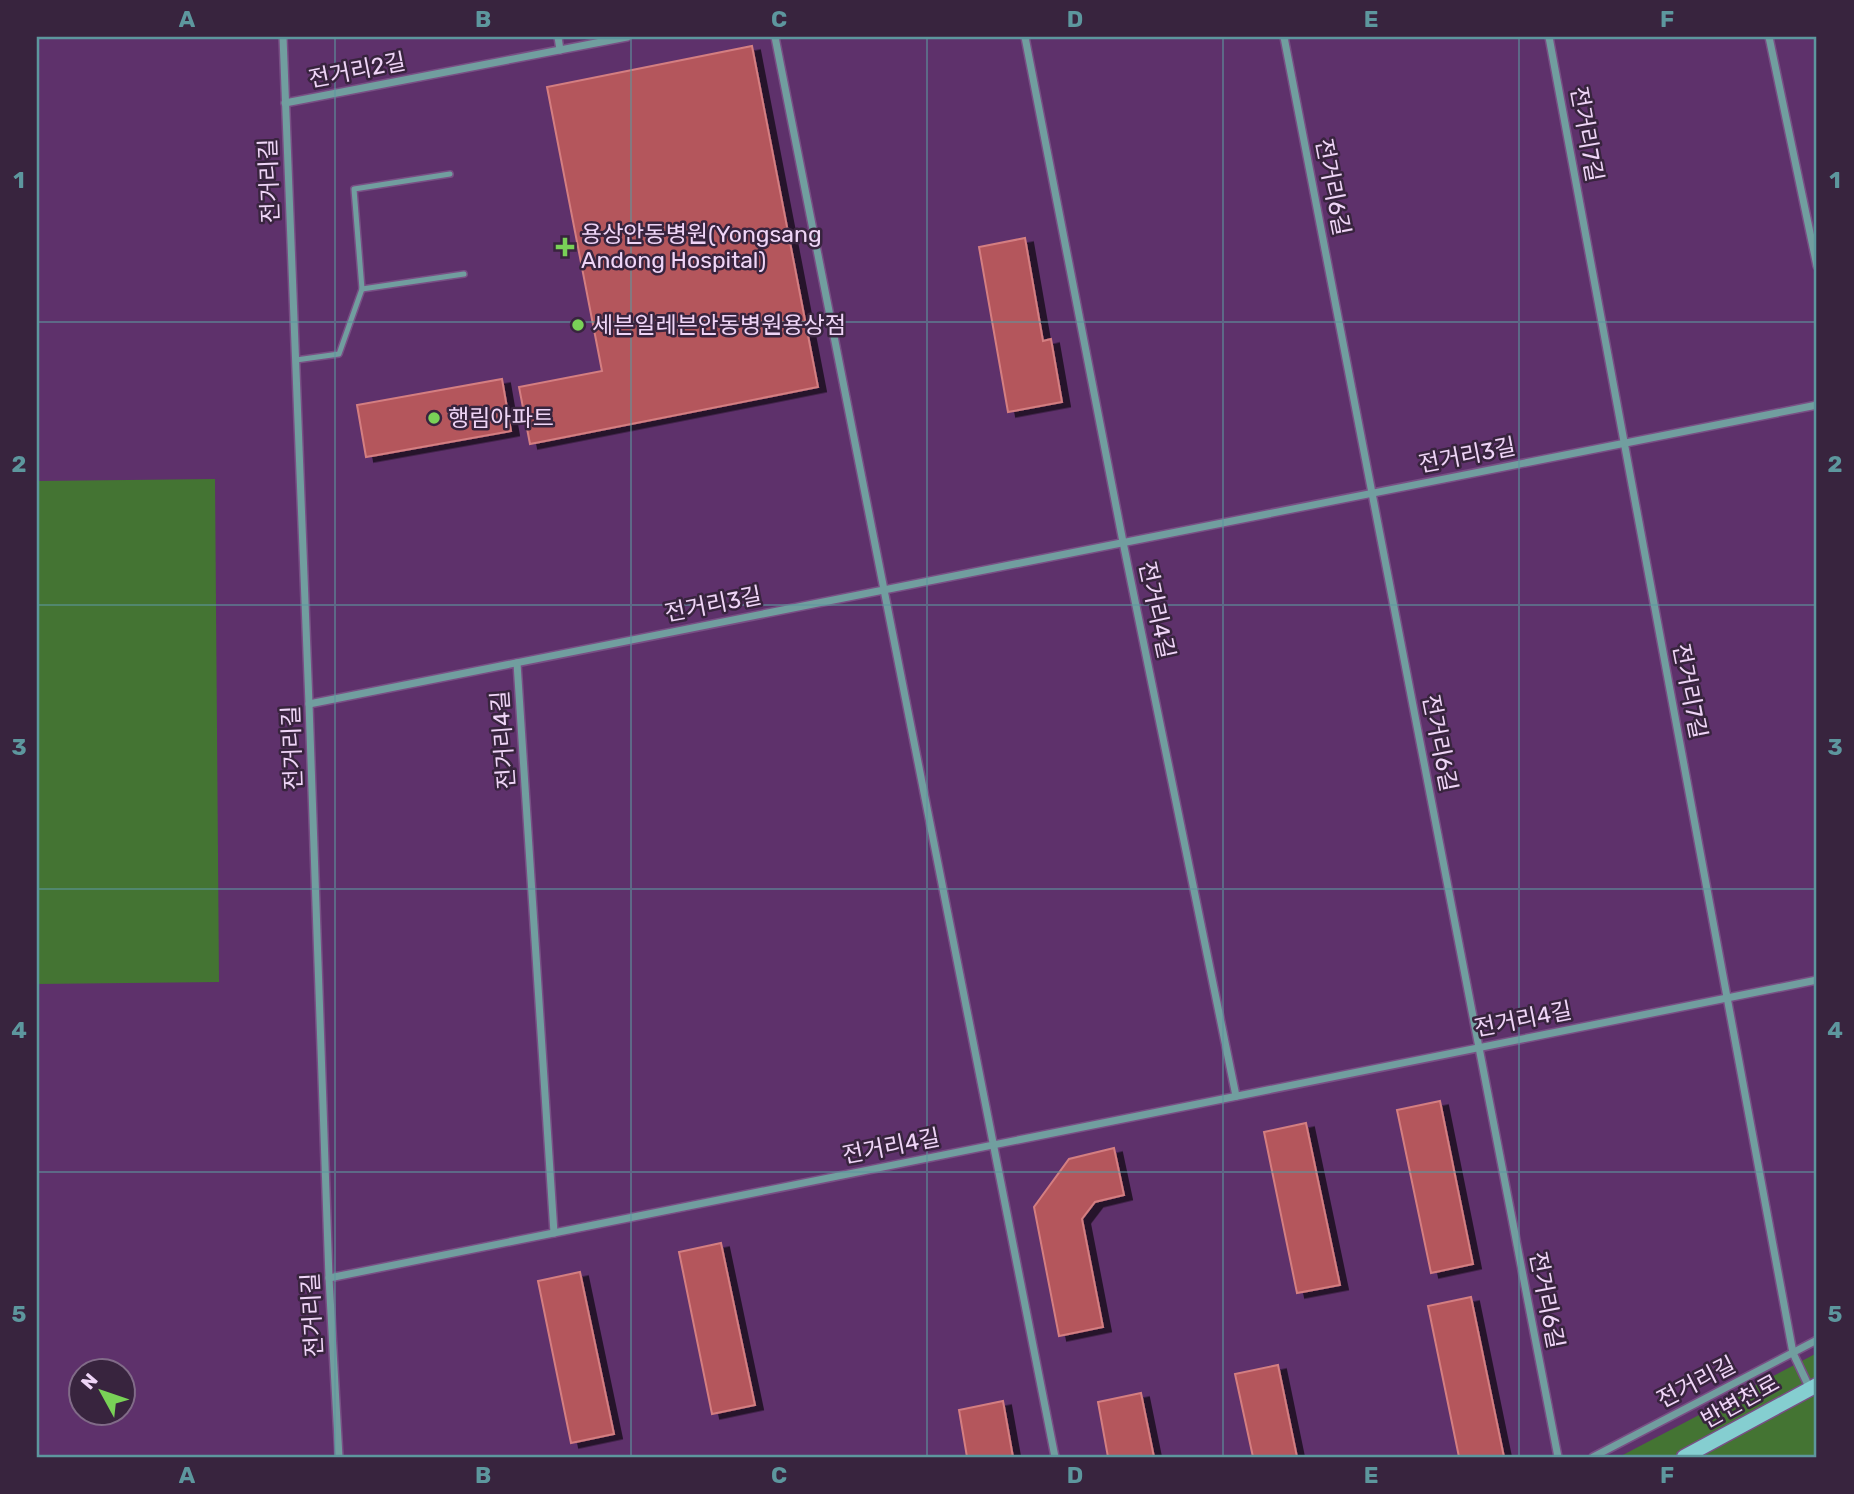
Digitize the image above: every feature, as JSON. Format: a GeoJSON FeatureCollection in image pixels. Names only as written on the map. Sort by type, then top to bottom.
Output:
{"type":"FeatureCollection","features":[{"type":"Feature","properties":{"kind":"street","name":"전거리길"},"geometry":{"type":"LineString","coordinates":[[283,37],[329,1278],[339,1457]]}},
{"type":"Feature","properties":{"kind":"street"},"geometry":{"type":"LineString","coordinates":[[558,37],[560,50]]}},
{"type":"Feature","properties":{"kind":"street","name":"전거리2길"},"geometry":{"type":"LineString","coordinates":[[285,103],[627,37]]}},
{"type":"Feature","properties":{"kind":"street"},"geometry":{"type":"LineString","coordinates":[[775,37],[1055,1457]]}},
{"type":"Feature","properties":{"kind":"street"},"geometry":{"type":"LineString","coordinates":[[1025,37],[1124,542]]}},
{"type":"Feature","properties":{"kind":"street","name":"전거리6길"},"geometry":{"type":"LineString","coordinates":[[1284,37],[1558,1457]]}},
{"type":"Feature","properties":{"kind":"street","name":"전거리7길"},"geometry":{"type":"LineString","coordinates":[[1549,37],[1793,1353],[1814,1387]]}},
{"type":"Feature","properties":{"kind":"street"},"geometry":{"type":"LineString","coordinates":[[1769,37],[1817,266]]}},
{"type":"Feature","properties":{"kind":"street","name":"전거리3길"},"geometry":{"type":"LineString","coordinates":[[309,704],[1817,405]]}},
{"type":"Feature","properties":{"kind":"street","name":"전거리4길"},"geometry":{"type":"LineString","coordinates":[[1124,542],[1236,1096]]}},
{"type":"Feature","properties":{"kind":"street","name":"전거리4길"},"geometry":{"type":"LineString","coordinates":[[517,663],[554,1233]]}},
{"type":"Feature","properties":{"kind":"street","name":"전거리4길"},"geometry":{"type":"LineString","coordinates":[[329,1278],[1817,980]]}},
{"type":"Feature","properties":{"kind":"street","name":"전거리길"},"geometry":{"type":"LineString","coordinates":[[1592,1457],[1817,1340]]}},
{"type":"Feature","properties":{"kind":"street","name":"반변천로"},"geometry":{"type":"LineString","coordinates":[[1684,1457],[1814,1387]]}},
{"type":"Feature","properties":{"kind":"lane"},"geometry":{"type":"LineString","coordinates":[[296,360],[338,354],[362,289],[354,189],[450,174]]}},
{"type":"Feature","properties":{"kind":"lane"},"geometry":{"type":"LineString","coordinates":[[362,289],[464,274]]}},
{"type":"Feature","properties":{"kind":"green space"},"geometry":{"type":"Polygon","coordinates":[[[215,479],[219,982],[37,984],[37,481],[215,479]]]}},
{"type":"Feature","properties":{"kind":"green space"},"geometry":{"type":"Polygon","coordinates":[[[1817,1353],[1817,1457],[1619,1457],[1817,1353]]]}},
{"type":"Feature","properties":{"kind":"building"},"geometry":{"type":"Polygon","coordinates":[[[752,46],[818,387],[530,444],[519,387],[602,371],[547,87],[752,46]]]}},
{"type":"Feature","properties":{"kind":"building"},"geometry":{"type":"Polygon","coordinates":[[[1025,238],[1043,341],[1051,339],[1062,402],[1008,412],[979,247],[1025,238]]]}},
{"type":"Feature","properties":{"kind":"building","name":"행림아파트"},"geometry":{"type":"Polygon","coordinates":[[[502,379],[511,431],[366,457],[357,405],[502,379]]]}},
{"type":"Feature","properties":{"kind":"building"},"geometry":{"type":"Polygon","coordinates":[[[1440,1101],[1473,1264],[1431,1273],[1397,1110],[1440,1101]]]}},
{"type":"Feature","properties":{"kind":"building"},"geometry":{"type":"Polygon","coordinates":[[[1306,1123],[1340,1285],[1297,1293],[1264,1132],[1306,1123]]]}},
{"type":"Feature","properties":{"kind":"building"},"geometry":{"type":"Polygon","coordinates":[[[1114,1148],[1124,1195],[1095,1202],[1082,1219],[1103,1327],[1059,1336],[1034,1207],[1069,1159],[1114,1148]]]}},
{"type":"Feature","properties":{"kind":"building"},"geometry":{"type":"Polygon","coordinates":[[[721,1243],[755,1405],[712,1414],[679,1252],[721,1243]]]}},
{"type":"Feature","properties":{"kind":"building"},"geometry":{"type":"Polygon","coordinates":[[[580,1272],[614,1434],[571,1443],[538,1281],[580,1272]]]}},
{"type":"Feature","properties":{"kind":"building"},"geometry":{"type":"Polygon","coordinates":[[[1471,1297],[1504,1457],[1459,1457],[1428,1306],[1471,1297]]]}},
{"type":"Feature","properties":{"kind":"building"},"geometry":{"type":"Polygon","coordinates":[[[1278,1365],[1297,1457],[1253,1457],[1235,1374],[1278,1365]]]}},
{"type":"Feature","properties":{"kind":"building"},"geometry":{"type":"Polygon","coordinates":[[[1141,1393],[1154,1457],[1108,1457],[1098,1402],[1141,1393]]]}},
{"type":"Feature","properties":{"kind":"building"},"geometry":{"type":"Polygon","coordinates":[[[1003,1401],[1013,1457],[967,1457],[959,1410],[1003,1401]]]}},
{"type":"Feature","properties":{"kind":"place","name":"용상안동병원(Yongsang Andong Hospital)"},"geometry":{"type":"Point","coordinates":[565,247]}},
{"type":"Feature","properties":{"kind":"place","name":"세븐일레븐안동병원용상점"},"geometry":{"type":"Point","coordinates":[578,325]}},
{"type":"Feature","properties":{"kind":"place","name":"행림아파트"},"geometry":{"type":"Point","coordinates":[434,418]}}]}
